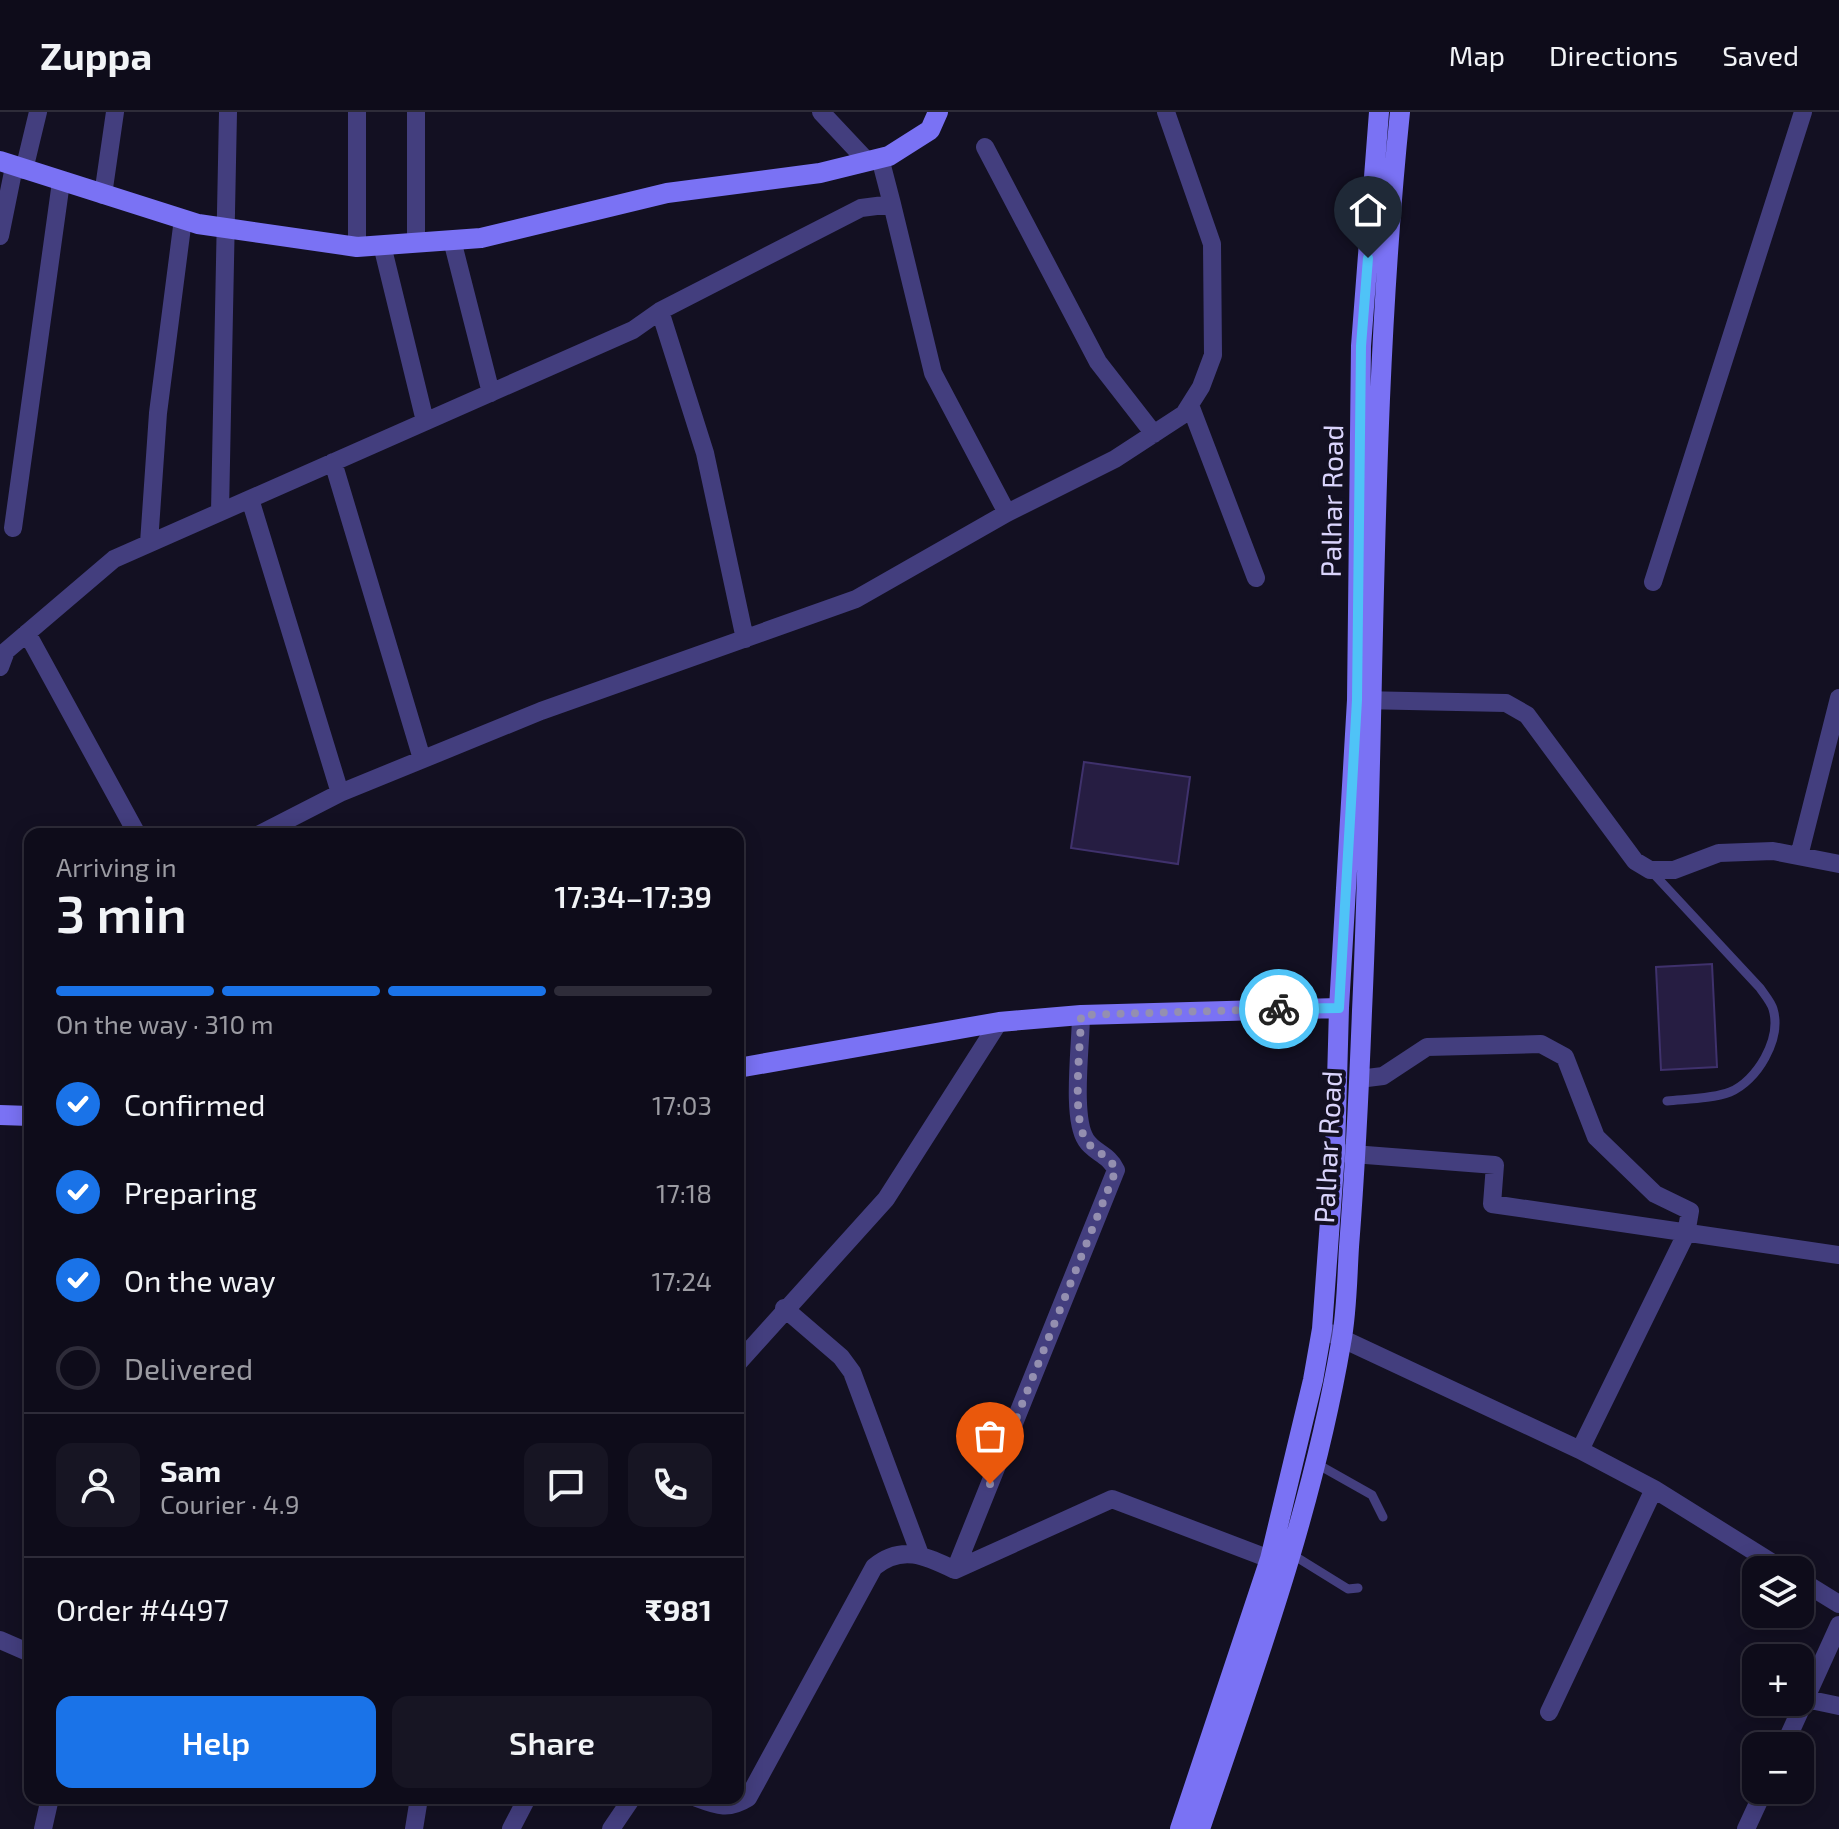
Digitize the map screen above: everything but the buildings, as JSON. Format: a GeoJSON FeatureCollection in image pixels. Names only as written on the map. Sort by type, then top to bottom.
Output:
{"type":"FeatureCollection","features":[{"type":"Feature","properties":{"kind":"main road"},"geometry":{"type":"LineString","coordinates":[[13,166],[183,219],[357,247],[481,238],[667,193],[820,173],[889,156],[930,130],[938,112]]}},
{"type":"Feature","properties":{"kind":"main road","name":"Palhar Road"},"geometry":{"type":"LineString","coordinates":[[1200,1829],[1293,1555],[1317,1464],[1342,1339],[1357,1153],[1359,1079],[1365,700],[1361,346],[1379,112]]}},
{"type":"Feature","properties":{"kind":"main road","name":"Palhar Road"},"geometry":{"type":"LineString","coordinates":[[1180,1829],[1270,1559],[1313,1380],[1322,1329],[1335,1153],[1339,1008],[1365,700],[1390,209],[1400,112]]}},
{"type":"Feature","properties":{"kind":"main road"},"geometry":{"type":"LineString","coordinates":[[744,1067],[999,1022],[1081,1015],[1339,1008]]}},
{"type":"Feature","properties":{"kind":"main road"},"geometry":{"type":"LineString","coordinates":[[0,1115],[24,1116]]}},
{"type":"Feature","properties":{"kind":"street"},"geometry":{"type":"LineString","coordinates":[[0,236],[13,166],[38,112]]}},
{"type":"Feature","properties":{"kind":"street"},"geometry":{"type":"LineString","coordinates":[[103,195],[115,112]]}},
{"type":"Feature","properties":{"kind":"street"},"geometry":{"type":"LineString","coordinates":[[220,512],[228,112]]}},
{"type":"Feature","properties":{"kind":"street"},"geometry":{"type":"LineString","coordinates":[[357,112],[357,247]]}},
{"type":"Feature","properties":{"kind":"street"},"geometry":{"type":"LineString","coordinates":[[416,112],[416,243]]}},
{"type":"Feature","properties":{"kind":"street"},"geometry":{"type":"LineString","coordinates":[[821,112],[874,160],[892,204],[933,373],[1007,513]]}},
{"type":"Feature","properties":{"kind":"street"},"geometry":{"type":"LineString","coordinates":[[272,828],[340,793],[541,711],[856,599],[1007,513],[1115,459],[1184,414],[1201,387],[1213,355],[1212,244],[1166,112]]}},
{"type":"Feature","properties":{"kind":"street"},"geometry":{"type":"LineString","coordinates":[[1653,582],[1803,112]]}},
{"type":"Feature","properties":{"kind":"street"},"geometry":{"type":"LineString","coordinates":[[985,147],[1098,362],[1154,434]]}},
{"type":"Feature","properties":{"kind":"street"},"geometry":{"type":"LineString","coordinates":[[13,528],[61,182]]}},
{"type":"Feature","properties":{"kind":"street"},"geometry":{"type":"LineString","coordinates":[[0,667],[6,651],[114,559],[633,330],[660,311],[861,208],[892,204]]}},
{"type":"Feature","properties":{"kind":"street"},"geometry":{"type":"LineString","coordinates":[[149,543],[158,413],[183,219]]}},
{"type":"Feature","properties":{"kind":"street"},"geometry":{"type":"LineString","coordinates":[[452,240],[491,393]]}},
{"type":"Feature","properties":{"kind":"street"},"geometry":{"type":"LineString","coordinates":[[382,245],[425,421]]}},
{"type":"Feature","properties":{"kind":"street"},"geometry":{"type":"LineString","coordinates":[[660,311],[705,453],[745,639]]}},
{"type":"Feature","properties":{"kind":"street"},"geometry":{"type":"LineString","coordinates":[[1190,405],[1256,578]]}},
{"type":"Feature","properties":{"kind":"street"},"geometry":{"type":"LineString","coordinates":[[333,462],[422,759]]}},
{"type":"Feature","properties":{"kind":"street"},"geometry":{"type":"LineString","coordinates":[[250,499],[340,793]]}},
{"type":"Feature","properties":{"kind":"street"},"geometry":{"type":"LineString","coordinates":[[27,633],[134,828]]}},
{"type":"Feature","properties":{"kind":"street"},"geometry":{"type":"LineString","coordinates":[[1799,856],[1839,698]]}},
{"type":"Feature","properties":{"kind":"street"},"geometry":{"type":"LineString","coordinates":[[1365,700],[1506,703],[1527,715],[1635,861],[1650,870],[1674,870],[1719,853],[1773,851],[1839,864]]}},
{"type":"Feature","properties":{"kind":"street"},"geometry":{"type":"LineString","coordinates":[[955,1570],[1116,1170],[1111,1159],[1086,1142],[1079,1125],[1081,1015]]}},
{"type":"Feature","properties":{"kind":"street"},"geometry":{"type":"LineString","coordinates":[[744,1356],[784,1308],[886,1199],[999,1022]]}},
{"type":"Feature","properties":{"kind":"street"},"geometry":{"type":"LineString","coordinates":[[1359,1079],[1383,1076],[1427,1047],[1541,1044],[1565,1057],[1596,1137],[1655,1194],[1690,1211],[1686,1234],[1580,1450]]}},
{"type":"Feature","properties":{"kind":"street"},"geometry":{"type":"LineString","coordinates":[[1335,1153],[1495,1165],[1492,1204],[1839,1255]]}},
{"type":"Feature","properties":{"kind":"street"},"geometry":{"type":"LineString","coordinates":[[784,1308],[841,1357],[852,1372],[919,1552]]}},
{"type":"Feature","properties":{"kind":"street"},"geometry":{"type":"LineString","coordinates":[[1322,1329],[1580,1450],[1654,1489],[1762,1556]]}},
{"type":"Feature","properties":{"kind":"street"},"geometry":{"type":"LineString","coordinates":[[1549,1712],[1654,1489]]}},
{"type":"Feature","properties":{"kind":"street"},"geometry":{"type":"LineString","coordinates":[[955,1570],[1112,1499],[1270,1559]]}},
{"type":"Feature","properties":{"kind":"street"},"geometry":{"type":"LineString","coordinates":[[744,1800],[874,1567],[886,1557],[919,1552],[955,1570]]}},
{"type":"Feature","properties":{"kind":"street"},"geometry":{"type":"LineString","coordinates":[[1814,1589],[1839,1604]]}},
{"type":"Feature","properties":{"kind":"street"},"geometry":{"type":"LineString","coordinates":[[1814,1681],[1839,1625]]}},
{"type":"Feature","properties":{"kind":"street"},"geometry":{"type":"LineString","coordinates":[[0,1640],[24,1650]]}},
{"type":"Feature","properties":{"kind":"street"},"geometry":{"type":"LineString","coordinates":[[1814,1701],[1839,1706]]}},
{"type":"Feature","properties":{"kind":"street"},"geometry":{"type":"LineString","coordinates":[[43,1829],[49,1804]]}},
{"type":"Feature","properties":{"kind":"street"},"geometry":{"type":"LineString","coordinates":[[414,1829],[418,1804]]}},
{"type":"Feature","properties":{"kind":"street"},"geometry":{"type":"LineString","coordinates":[[511,1829],[524,1804]]}},
{"type":"Feature","properties":{"kind":"street"},"geometry":{"type":"LineString","coordinates":[[611,1829],[628,1804]]}},
{"type":"Feature","properties":{"kind":"street"},"geometry":{"type":"LineString","coordinates":[[712,1804],[722,1808],[738,1804]]}},
{"type":"Feature","properties":{"kind":"street"},"geometry":{"type":"LineString","coordinates":[[1746,1829],[1758,1804]]}},
{"type":"Feature","properties":{"kind":"lane"},"geometry":{"type":"LineString","coordinates":[[1650,870],[1760,988],[1773,1008],[1776,1025],[1761,1066],[1745,1083],[1729,1093],[1667,1101]]}},
{"type":"Feature","properties":{"kind":"lane"},"geometry":{"type":"LineString","coordinates":[[1317,1464],[1372,1495],[1383,1517]]}},
{"type":"Feature","properties":{"kind":"lane"},"geometry":{"type":"LineString","coordinates":[[1293,1555],[1348,1589],[1358,1588]]}},
{"type":"Feature","properties":{"kind":"way so far"},"geometry":{"type":"LineString","coordinates":[[990,1484],[1116,1170],[1111,1159],[1086,1142],[1079,1125],[1081,1015],[1279,1009]]}},
{"type":"Feature","properties":{"kind":"route"},"geometry":{"type":"LineString","coordinates":[[1279,1009],[1339,1008],[1357,700],[1361,346],[1368,258]]}}]}
